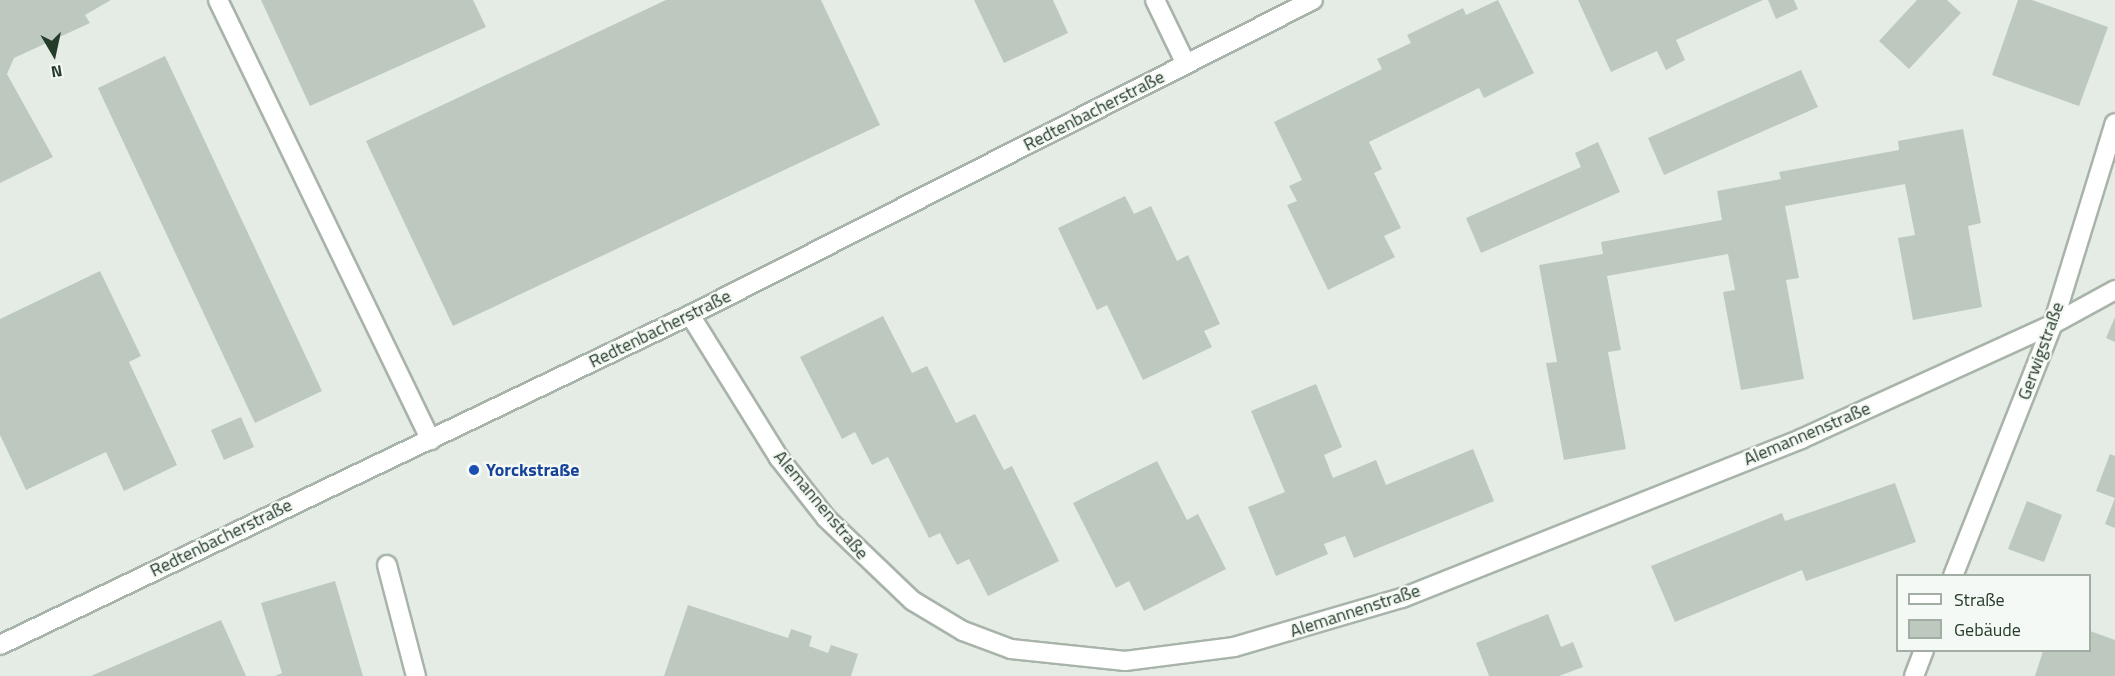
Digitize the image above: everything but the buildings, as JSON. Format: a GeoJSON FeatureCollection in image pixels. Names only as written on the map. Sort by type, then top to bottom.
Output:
{"type":"FeatureCollection","features":[{"type":"Feature","properties":{"kind":"street"},"geometry":{"type":"LineString","coordinates":[[218,0],[431,440]]}},
{"type":"Feature","properties":{"kind":"street"},"geometry":{"type":"LineString","coordinates":[[1155,0],[1186,64]]}},
{"type":"Feature","properties":{"kind":"street","name":"Redtenbacherstraße"},"geometry":{"type":"LineString","coordinates":[[0,645],[690,315],[1313,0]]}},
{"type":"Feature","properties":{"kind":"street","name":"Gerwigstraße"},"geometry":{"type":"LineString","coordinates":[[1954,574],[2053,324],[2115,123]]}},
{"type":"Feature","properties":{"kind":"street","name":"Alemannenstraße"},"geometry":{"type":"LineString","coordinates":[[690,315],[779,458],[848,541],[913,601],[963,631],[1011,649],[1125,661],[1234,647],[1402,598],[1801,439],[2053,324],[2115,291]]}},
{"type":"Feature","properties":{"kind":"street"},"geometry":{"type":"LineString","coordinates":[[387,565],[416,676]]}},
{"type":"Feature","properties":{"kind":"street"},"geometry":{"type":"LineString","coordinates":[[1914,676],[1924,652]]}},
{"type":"Feature","properties":{"kind":"place","name":"Yorckstraße"},"geometry":{"type":"Point","coordinates":[474,470]}}]}
